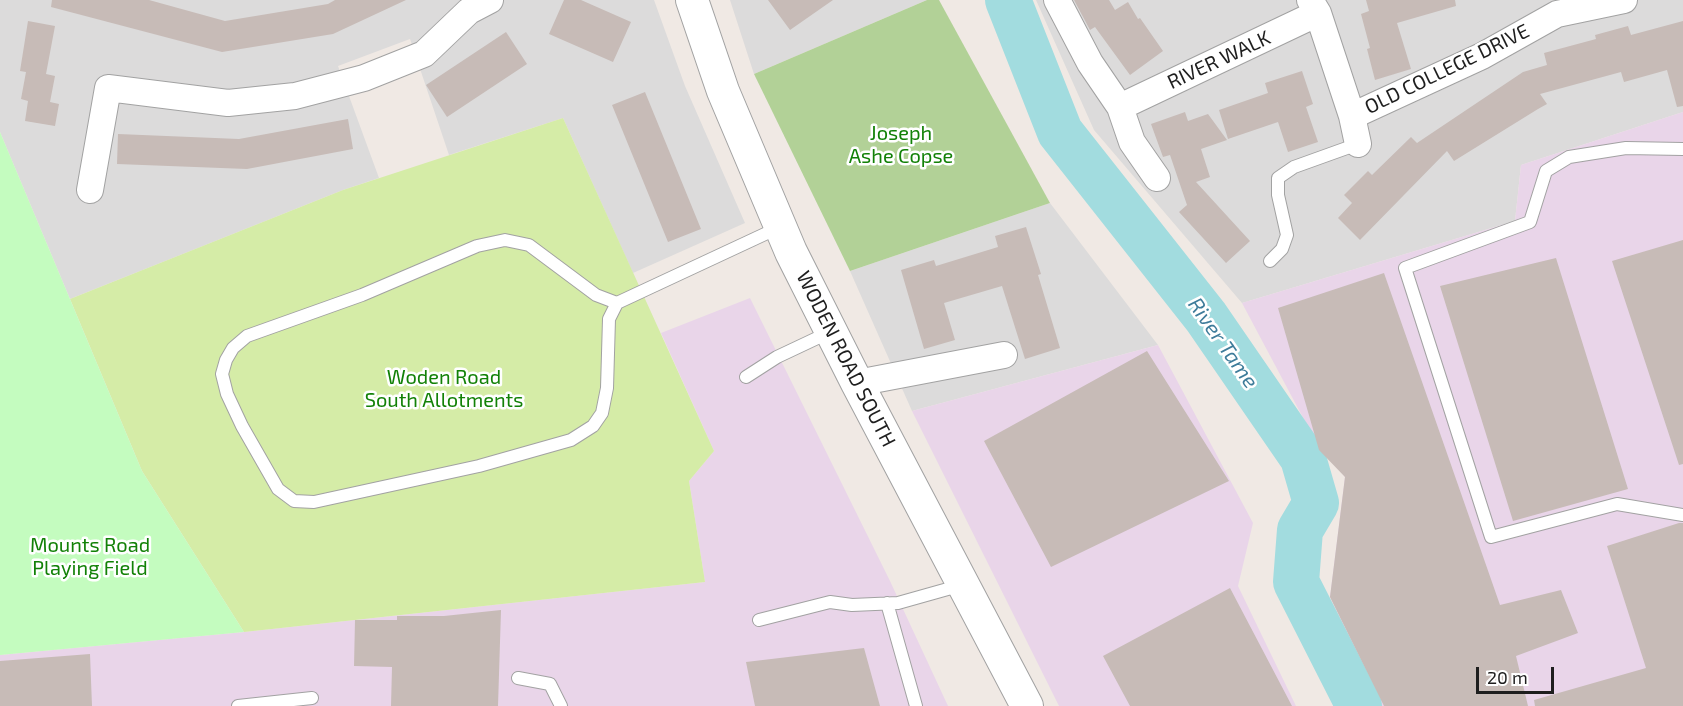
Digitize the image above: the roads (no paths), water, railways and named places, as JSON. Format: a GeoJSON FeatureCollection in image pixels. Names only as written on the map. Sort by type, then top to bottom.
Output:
{"type":"FeatureCollection","features":[{"type":"Feature","properties":{"kind":"street","name":"WODEN ROAD SOUTH"},"geometry":{"type":"LineString","coordinates":[[692,0],[723,91],[791,252],[857,383],[1027,706]]}},
{"type":"Feature","properties":{"kind":"street"},"geometry":{"type":"LineString","coordinates":[[1057,0],[1090,63],[1120,106],[1132,142],[1157,178]]}},
{"type":"Feature","properties":{"kind":"street","name":"OLD COLLEGE DRIVE"},"geometry":{"type":"LineString","coordinates":[[1314,6],[1352,116],[1482,56],[1554,7],[1624,0]]}},
{"type":"Feature","properties":{"kind":"street"},"geometry":{"type":"LineString","coordinates":[[90,190],[108,88],[228,103],[295,96],[364,78],[424,54],[475,4]]}},
{"type":"Feature","properties":{"kind":"street","name":"RIVER WALK"},"geometry":{"type":"LineString","coordinates":[[1120,106],[1314,6]]}},
{"type":"Feature","properties":{"kind":"street"},"geometry":{"type":"LineString","coordinates":[[1352,116],[1358,144]]}},
{"type":"Feature","properties":{"kind":"street"},"geometry":{"type":"LineString","coordinates":[[857,383],[1004,355]]}},
{"type":"Feature","properties":{"kind":"lane"},"geometry":{"type":"LineString","coordinates":[[1270,261],[1282,249],[1287,235],[1278,195],[1278,178],[1294,167],[1358,144]]}},
{"type":"Feature","properties":{"kind":"lane"},"geometry":{"type":"LineString","coordinates":[[1683,149],[1626,148],[1569,157],[1546,171],[1530,222],[1405,268],[1491,537],[1617,504],[1683,516]]}},
{"type":"Feature","properties":{"kind":"lane"},"geometry":{"type":"LineString","coordinates":[[617,303],[596,295],[528,245],[505,240],[477,246],[362,295],[247,336],[233,348],[222,374],[227,394],[242,426],[278,489],[294,501],[314,502],[479,466],[571,440],[593,426],[602,413],[607,388],[609,319],[617,303],[781,227]]}},
{"type":"Feature","properties":{"kind":"lane"},"geometry":{"type":"LineString","coordinates":[[746,377],[777,357],[831,331]]}},
{"type":"Feature","properties":{"kind":"lane"},"geometry":{"type":"LineString","coordinates":[[759,620],[830,602],[852,605],[898,603],[963,585]]}},
{"type":"Feature","properties":{"kind":"lane"},"geometry":{"type":"LineString","coordinates":[[887,603],[916,706]]}},
{"type":"Feature","properties":{"kind":"lane"},"geometry":{"type":"LineString","coordinates":[[518,678],[550,684],[561,706]]}},
{"type":"Feature","properties":{"kind":"lane"},"geometry":{"type":"LineString","coordinates":[[238,706],[312,698]]}},
{"type":"Feature","properties":{"kind":"waterway","name":"River Tame"},"geometry":{"type":"LineString","coordinates":[[1008,0],[1060,132],[1206,317],[1303,458],[1316,503],[1300,530],[1296,582],[1359,706]]}},
{"type":"Feature","properties":{"kind":"park label","name":"Joseph Ashe Copse"},"geometry":{"type":"Point","coordinates":[901,144]}},
{"type":"Feature","properties":{"kind":"park label","name":"Woden Road South Allotments"},"geometry":{"type":"Point","coordinates":[444,388]}},
{"type":"Feature","properties":{"kind":"park label","name":"Mounts Road Playing Field"},"geometry":{"type":"Point","coordinates":[90,556]}}]}
